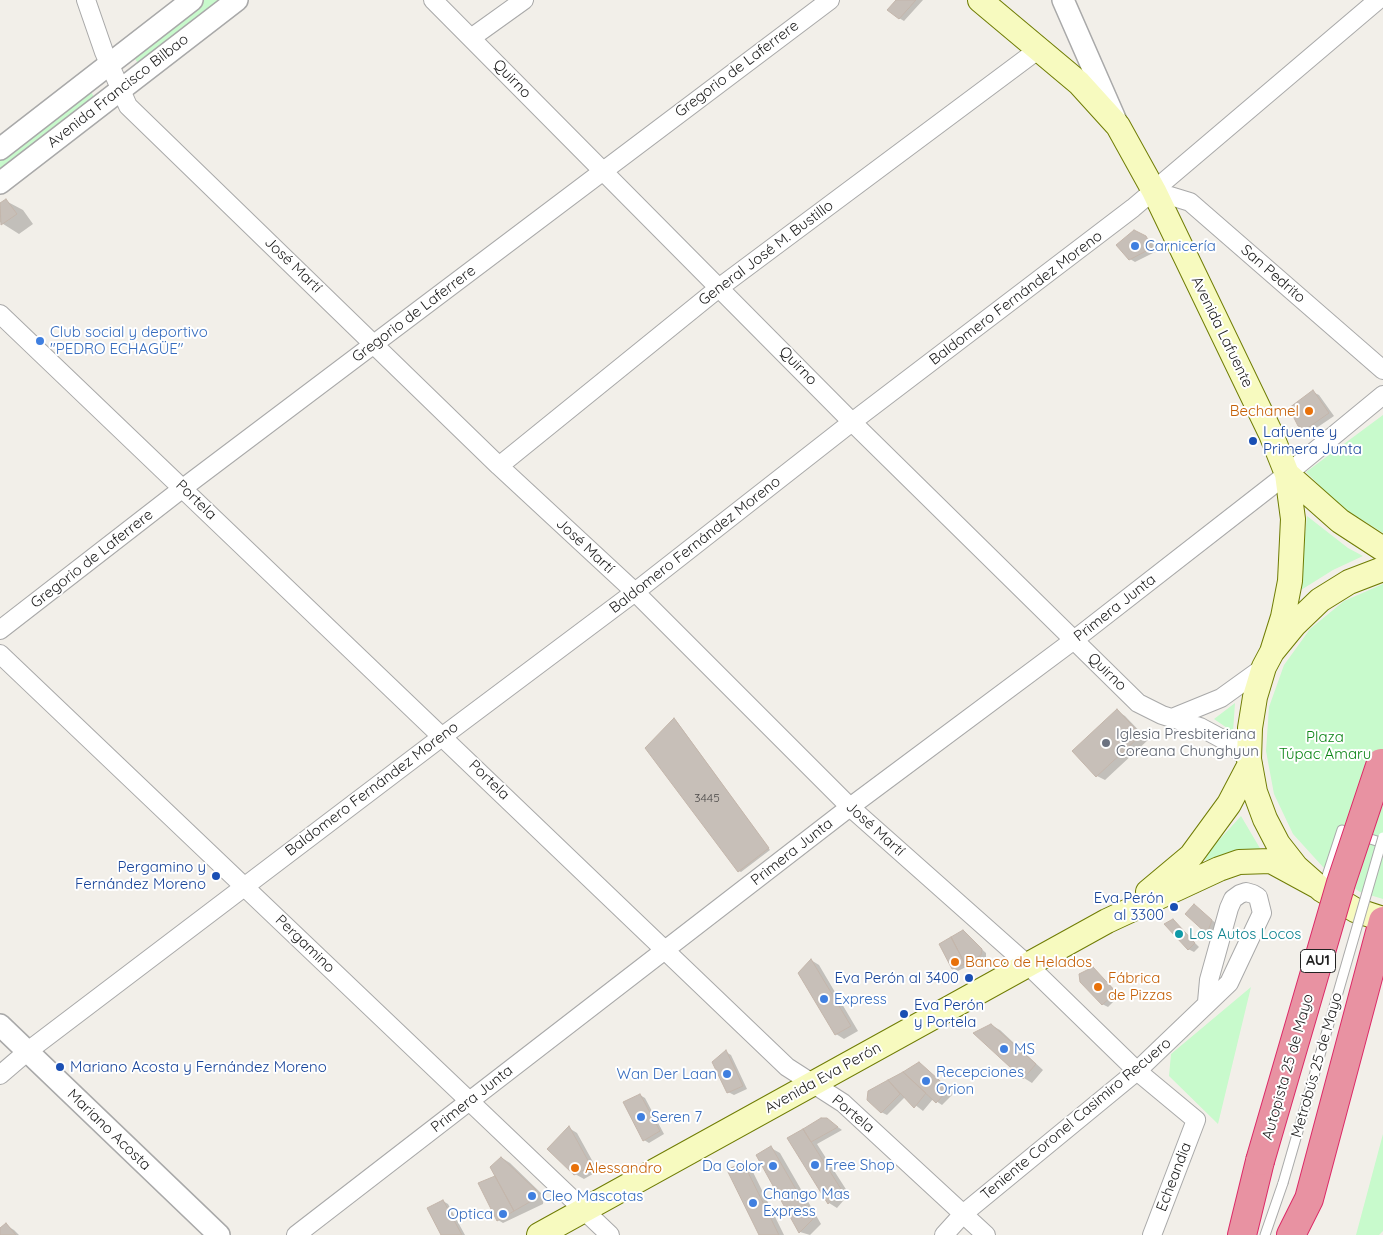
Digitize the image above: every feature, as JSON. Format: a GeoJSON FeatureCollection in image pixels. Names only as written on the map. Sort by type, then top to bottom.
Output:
{"type":"FeatureCollection","features":[{"type":"Feature","properties":{"kind":"highway","name":"Autopista 25 de Mayo"},"geometry":{"type":"LineString","coordinates":[[1242,1235],[1258,1168],[1341,882],[1383,757]]}},
{"type":"Feature","properties":{"kind":"highway"},"geometry":{"type":"LineString","coordinates":[[1301,1235],[1383,920]]}},
{"type":"Feature","properties":{"kind":"highway"},"geometry":{"type":"LineString","coordinates":[[1230,1235],[1258,1168]]}},
{"type":"Feature","properties":{"kind":"highway"},"geometry":{"type":"LineString","coordinates":[[1291,1235],[1311,1194]]}},
{"type":"Feature","properties":{"kind":"main road","name":"Avenida Lafuente"},"geometry":{"type":"LineString","coordinates":[[980,0],[1079,83],[1118,126],[1154,192],[1271,434],[1287,474],[1293,519],[1292,558],[1283,617],[1255,697],[1250,728],[1250,761]]}},
{"type":"Feature","properties":{"kind":"main road","name":"Avenida Lafuente"},"geometry":{"type":"LineString","coordinates":[[1287,474],[1340,522],[1383,549]]}},
{"type":"Feature","properties":{"kind":"main road"},"geometry":{"type":"LineString","coordinates":[[1268,659],[1295,624],[1320,600],[1349,582],[1383,569]]}},
{"type":"Feature","properties":{"kind":"main road"},"geometry":{"type":"LineString","coordinates":[[1250,761],[1255,792],[1265,819],[1274,836],[1296,867],[1320,888],[1355,910],[1383,920]]}},
{"type":"Feature","properties":{"kind":"main road","name":"Avenida Eva Perón"},"geometry":{"type":"LineString","coordinates":[[1107,922],[1158,886],[1191,856],[1228,804],[1250,761]]}},
{"type":"Feature","properties":{"kind":"main road","name":"Avenida Eva Perón"},"geometry":{"type":"LineString","coordinates":[[539,1235],[1107,922],[1239,862],[1271,861],[1320,888]]}},
{"type":"Feature","properties":{"kind":"street","name":"José Martí"},"geometry":{"type":"LineString","coordinates":[[86,0],[109,64],[128,106],[499,466],[635,592],[850,807],[1029,966],[1138,1070],[1196,1120]]}},
{"type":"Feature","properties":{"kind":"street","name":"Avenida Francisco Bilbao"},"geometry":{"type":"LineString","coordinates":[[0,149],[192,0]]}},
{"type":"Feature","properties":{"kind":"street","name":"Avenida Francisco Bilbao"},"geometry":{"type":"LineString","coordinates":[[0,183],[237,0]]}},
{"type":"Feature","properties":{"kind":"street","name":"Quirno"},"geometry":{"type":"LineString","coordinates":[[433,0],[852,422],[1138,703],[1172,718],[1200,727],[1226,741],[1250,761]]}},
{"type":"Feature","properties":{"kind":"street"},"geometry":{"type":"LineString","coordinates":[[471,38],[524,0]]}},
{"type":"Feature","properties":{"kind":"street","name":"Gregorio de Laferrere"},"geometry":{"type":"LineString","coordinates":[[0,630],[183,488],[830,0]]}},
{"type":"Feature","properties":{"kind":"street"},"geometry":{"type":"LineString","coordinates":[[1063,0],[1118,126]]}},
{"type":"Feature","properties":{"kind":"street","name":"Baldomero Fernández Moreno"},"geometry":{"type":"LineString","coordinates":[[0,1075],[245,886],[635,592],[852,422],[1154,192],[1378,0]]}},
{"type":"Feature","properties":{"kind":"street","name":"General José M. Bustillo"},"geometry":{"type":"LineString","coordinates":[[499,466],[720,287],[1039,49]]}},
{"type":"Feature","properties":{"kind":"street","name":"San Pedrito"},"geometry":{"type":"LineString","coordinates":[[1154,192],[1190,202],[1383,370]]}},
{"type":"Feature","properties":{"kind":"street","name":"Portela"},"geometry":{"type":"LineString","coordinates":[[0,314],[787,1067],[843,1103],[986,1235]]}},
{"type":"Feature","properties":{"kind":"street","name":"Primera Junta"},"geometry":{"type":"LineString","coordinates":[[296,1235],[850,807],[1074,640],[1287,474],[1383,395]]}},
{"type":"Feature","properties":{"kind":"street","name":"Pergamino"},"geometry":{"type":"LineString","coordinates":[[0,654],[610,1235]]}},
{"type":"Feature","properties":{"kind":"street"},"geometry":{"type":"LineString","coordinates":[[1172,718],[1221,698],[1268,659]]}},
{"type":"Feature","properties":{"kind":"street","name":"Teniente Coronel Casimiro Recuero"},"geometry":{"type":"LineString","coordinates":[[944,1235],[963,1214],[1138,1070],[1229,983],[1255,932],[1262,913],[1262,906],[1258,898],[1253,894],[1240,894],[1233,899],[1229,908],[1209,980],[1208,1002]]}},
{"type":"Feature","properties":{"kind":"street","name":"Mariano Acosta"},"geometry":{"type":"LineString","coordinates":[[0,1025],[218,1235]]}},
{"type":"Feature","properties":{"kind":"street","name":"Echeandia"},"geometry":{"type":"LineString","coordinates":[[1152,1235],[1196,1120]]}},
{"type":"Feature","properties":{"kind":"lane"},"geometry":{"type":"LineString","coordinates":[[1320,888],[1342,830],[1383,843]]}},
{"type":"Feature","properties":{"kind":"lane","name":"Metrobús 25 de Mayo"},"geometry":{"type":"LineString","coordinates":[[1265,1235],[1283,1183],[1383,836]]}},
{"type":"Feature","properties":{"kind":"green space"},"geometry":{"type":"Polygon","coordinates":[[[201,0],[226,0],[139,63],[137,62],[134,57],[201,0]]]}},
{"type":"Feature","properties":{"kind":"green space"},"geometry":{"type":"Polygon","coordinates":[[[91,91],[95,100],[0,175],[0,156],[91,91]]]}},
{"type":"Feature","properties":{"kind":"green space"},"geometry":{"type":"Polygon","coordinates":[[[1383,415],[1383,533],[1340,506],[1306,472],[1383,415]]]}},
{"type":"Feature","properties":{"kind":"green space"},"geometry":{"type":"Polygon","coordinates":[[[1307,516],[1348,548],[1363,556],[1333,570],[1293,595],[1302,565],[1307,516]]]}},
{"type":"Feature","properties":{"kind":"green space","name":"Plaza Túpac Amaru"},"geometry":{"type":"Polygon","coordinates":[[[1383,584],[1383,899],[1360,892],[1323,867],[1293,834],[1274,794],[1266,751],[1269,707],[1284,665],[1310,629],[1344,601],[1383,584]]]}},
{"type":"Feature","properties":{"kind":"green space"},"geometry":{"type":"Polygon","coordinates":[[[1235,703],[1233,732],[1214,719],[1235,703]]]}},
{"type":"Feature","properties":{"kind":"green space"},"geometry":{"type":"Polygon","coordinates":[[[1241,816],[1261,850],[1216,861],[1205,860],[1209,851],[1241,816]]]}},
{"type":"Feature","properties":{"kind":"green space"},"geometry":{"type":"Polygon","coordinates":[[[1251,987],[1218,1124],[1169,1076],[1171,1054],[1251,987]]]}},
{"type":"Feature","properties":{"kind":"green space"},"geometry":{"type":"Polygon","coordinates":[[[1383,1134],[1383,1231],[1379,1235],[1356,1235],[1383,1134]]]}},
{"type":"Feature","properties":{"kind":"building"},"geometry":{"type":"Polygon","coordinates":[[[896,0],[916,0],[899,19],[887,10],[896,0]]]}},
{"type":"Feature","properties":{"kind":"building"},"geometry":{"type":"Polygon","coordinates":[[[6,199],[17,214],[1,225],[0,203],[6,199]]]}},
{"type":"Feature","properties":{"kind":"building","name":"Carnicería"},"geometry":{"type":"Polygon","coordinates":[[[1134,230],[1146,236],[1152,248],[1129,260],[1116,245],[1134,230]]]}},
{"type":"Feature","properties":{"kind":"building","name":"Bechamel"},"geometry":{"type":"Polygon","coordinates":[[[1313,390],[1329,413],[1306,429],[1298,426],[1289,408],[1313,390]]]}},
{"type":"Feature","properties":{"kind":"building","name":"Iglesia Presbiteriana Coreana Chunghyun"},"geometry":{"type":"Polygon","coordinates":[[[1117,709],[1141,735],[1096,777],[1072,751],[1117,709]]]}},
{"type":"Feature","properties":{"kind":"building"},"geometry":{"type":"Polygon","coordinates":[[[674,718],[769,848],[738,872],[645,748],[674,718]]]}},
{"type":"Feature","properties":{"kind":"building"},"geometry":{"type":"Polygon","coordinates":[[[1194,904],[1212,920],[1207,934],[1185,914],[1194,904]]]}},
{"type":"Feature","properties":{"kind":"building","name":"Los Autos Locos"},"geometry":{"type":"Polygon","coordinates":[[[1173,919],[1195,943],[1188,950],[1164,924],[1173,919]]]}},
{"type":"Feature","properties":{"kind":"building"},"geometry":{"type":"Polygon","coordinates":[[[963,930],[982,949],[981,955],[965,964],[951,937],[963,930]]]}},
{"type":"Feature","properties":{"kind":"building"},"geometry":{"type":"Polygon","coordinates":[[[951,937],[965,964],[952,969],[939,944],[951,937]]]}},
{"type":"Feature","properties":{"kind":"building","name":"Express"},"geometry":{"type":"Polygon","coordinates":[[[811,959],[851,1026],[835,1035],[798,973],[811,959]]]}},
{"type":"Feature","properties":{"kind":"building","name":"Fábrica de Pizzas"},"geometry":{"type":"Polygon","coordinates":[[[1093,967],[1116,992],[1102,1005],[1080,982],[1079,974],[1093,967]]]}},
{"type":"Feature","properties":{"kind":"building","name":"MS"},"geometry":{"type":"Polygon","coordinates":[[[991,1024],[1036,1064],[1023,1079],[973,1033],[991,1024]]]}},
{"type":"Feature","properties":{"kind":"building","name":"Wan Der Laan"},"geometry":{"type":"Polygon","coordinates":[[[726,1050],[743,1086],[727,1093],[712,1062],[726,1050]]]}},
{"type":"Feature","properties":{"kind":"building","name":"Recepciones Orion"},"geometry":{"type":"Polygon","coordinates":[[[919,1062],[949,1089],[936,1103],[903,1072],[919,1062]]]}},
{"type":"Feature","properties":{"kind":"building"},"geometry":{"type":"Polygon","coordinates":[[[903,1072],[926,1093],[914,1108],[888,1080],[903,1072]]]}},
{"type":"Feature","properties":{"kind":"building"},"geometry":{"type":"Polygon","coordinates":[[[888,1080],[900,1094],[881,1113],[867,1100],[868,1091],[888,1080]]]}},
{"type":"Feature","properties":{"kind":"building","name":"Seren 7"},"geometry":{"type":"Polygon","coordinates":[[[640,1094],[660,1131],[643,1141],[623,1102],[640,1094]]]}},
{"type":"Feature","properties":{"kind":"building"},"geometry":{"type":"Polygon","coordinates":[[[821,1118],[827,1118],[838,1127],[811,1142],[803,1129],[821,1118]]]}},
{"type":"Feature","properties":{"kind":"building"},"geometry":{"type":"Polygon","coordinates":[[[569,1126],[591,1166],[574,1175],[547,1149],[569,1126]]]}},
{"type":"Feature","properties":{"kind":"building","name":"Free Shop"},"geometry":{"type":"Polygon","coordinates":[[[803,1129],[841,1189],[828,1204],[787,1138],[803,1129]]]}},
{"type":"Feature","properties":{"kind":"building"},"geometry":{"type":"Polygon","coordinates":[[[771,1146],[813,1219],[799,1233],[756,1155],[771,1146]]]}},
{"type":"Feature","properties":{"kind":"building"},"geometry":{"type":"Polygon","coordinates":[[[501,1157],[536,1190],[535,1199],[514,1211],[490,1167],[501,1157]]]}},
{"type":"Feature","properties":{"kind":"building","name":"Chango Mas Express"},"geometry":{"type":"Polygon","coordinates":[[[743,1162],[779,1235],[759,1235],[727,1170],[743,1162]]]}},
{"type":"Feature","properties":{"kind":"building"},"geometry":{"type":"Polygon","coordinates":[[[495,1176],[514,1211],[497,1221],[478,1183],[495,1176]]]}},
{"type":"Feature","properties":{"kind":"building"},"geometry":{"type":"Polygon","coordinates":[[[443,1200],[462,1235],[441,1235],[427,1208],[443,1200]]]}},
{"type":"Feature","properties":{"kind":"building"},"geometry":{"type":"Polygon","coordinates":[[[6,1223],[16,1235],[0,1235],[0,1228],[6,1223]]]}},
{"type":"Feature","properties":{"kind":"place","name":"Carnicería"},"geometry":{"type":"Point","coordinates":[1135,246]}},
{"type":"Feature","properties":{"kind":"place","name":"Club social y deportivo \"PEDRO ECHAGÜE\""},"geometry":{"type":"Point","coordinates":[40,341]}},
{"type":"Feature","properties":{"kind":"place","name":"Bechamel"},"geometry":{"type":"Point","coordinates":[1309,411]}},
{"type":"Feature","properties":{"kind":"place","name":"Lafuente y Primera Junta"},"geometry":{"type":"Point","coordinates":[1253,441]}},
{"type":"Feature","properties":{"kind":"place","name":"Iglesia Presbiteriana Coreana Chunghyun"},"geometry":{"type":"Point","coordinates":[1106,743]}},
{"type":"Feature","properties":{"kind":"place","name":"Pergamino y Fernández Moreno"},"geometry":{"type":"Point","coordinates":[216,876]}},
{"type":"Feature","properties":{"kind":"place","name":"Eva Perón al 3300"},"geometry":{"type":"Point","coordinates":[1174,907]}},
{"type":"Feature","properties":{"kind":"place","name":"Los Autos Locos"},"geometry":{"type":"Point","coordinates":[1179,934]}},
{"type":"Feature","properties":{"kind":"place","name":"Banco de Helados"},"geometry":{"type":"Point","coordinates":[955,962]}},
{"type":"Feature","properties":{"kind":"place","name":"Eva Perón al 3400"},"geometry":{"type":"Point","coordinates":[969,978]}},
{"type":"Feature","properties":{"kind":"place","name":"Fábrica de Pizzas"},"geometry":{"type":"Point","coordinates":[1098,987]}},
{"type":"Feature","properties":{"kind":"place","name":"Express"},"geometry":{"type":"Point","coordinates":[824,999]}},
{"type":"Feature","properties":{"kind":"place","name":"Eva Perón y Portela"},"geometry":{"type":"Point","coordinates":[904,1014]}},
{"type":"Feature","properties":{"kind":"place","name":"MS"},"geometry":{"type":"Point","coordinates":[1004,1049]}},
{"type":"Feature","properties":{"kind":"place","name":"Mariano Acosta y Fernández Moreno"},"geometry":{"type":"Point","coordinates":[60,1067]}},
{"type":"Feature","properties":{"kind":"place","name":"Wan Der Laan"},"geometry":{"type":"Point","coordinates":[727,1074]}},
{"type":"Feature","properties":{"kind":"place","name":"Recepciones Orion"},"geometry":{"type":"Point","coordinates":[926,1081]}},
{"type":"Feature","properties":{"kind":"place","name":"Seren 7"},"geometry":{"type":"Point","coordinates":[641,1117]}},
{"type":"Feature","properties":{"kind":"place","name":"Free Shop"},"geometry":{"type":"Point","coordinates":[815,1165]}},
{"type":"Feature","properties":{"kind":"place","name":"Da Color"},"geometry":{"type":"Point","coordinates":[773,1166]}},
{"type":"Feature","properties":{"kind":"place","name":"Alessandro"},"geometry":{"type":"Point","coordinates":[575,1168]}},
{"type":"Feature","properties":{"kind":"place","name":"Cleo Mascotas"},"geometry":{"type":"Point","coordinates":[532,1196]}},
{"type":"Feature","properties":{"kind":"place","name":"Chango Mas Express"},"geometry":{"type":"Point","coordinates":[753,1203]}},
{"type":"Feature","properties":{"kind":"place","name":"Optica"},"geometry":{"type":"Point","coordinates":[503,1214]}}]}
